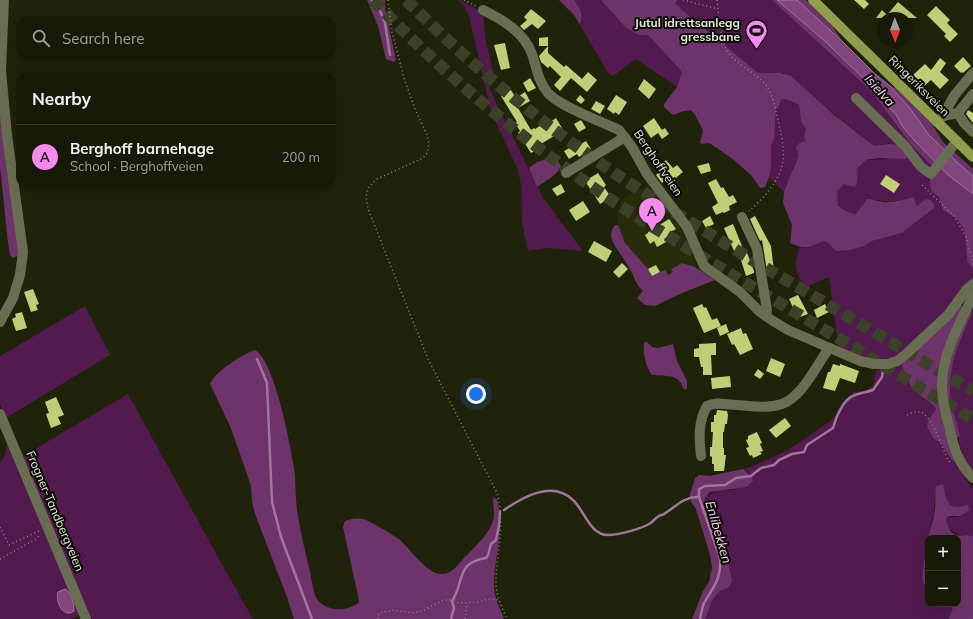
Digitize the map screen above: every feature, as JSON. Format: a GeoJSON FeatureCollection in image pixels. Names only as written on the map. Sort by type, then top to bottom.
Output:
{"type":"FeatureCollection","features":[{"type":"Feature","properties":{"kind":"main road","name":"Ringeriksveien"},"geometry":{"type":"LineString","coordinates":[[813,0],[940,119],[954,145],[973,157]]}},
{"type":"Feature","properties":{"kind":"street"},"geometry":{"type":"LineString","coordinates":[[0,322],[14,298],[20,275],[23,252],[7,135],[1,71],[4,0]]}},
{"type":"Feature","properties":{"kind":"street","name":"Berghoffveien"},"geometry":{"type":"LineString","coordinates":[[483,10],[506,22],[526,43],[532,54],[536,72],[549,95],[559,102],[619,130],[625,137],[647,174],[687,227],[704,266],[740,292],[766,316],[788,330],[860,361],[874,364],[888,364],[897,361],[948,315],[967,289],[973,284]]}},
{"type":"Feature","properties":{"kind":"street"},"geometry":{"type":"LineString","coordinates":[[940,119],[954,96],[973,73]]}},
{"type":"Feature","properties":{"kind":"street"},"geometry":{"type":"LineString","coordinates":[[940,119],[958,113],[973,94]]}},
{"type":"Feature","properties":{"kind":"street"},"geometry":{"type":"LineString","coordinates":[[856,98],[905,146],[921,167],[931,174],[954,145]]}},
{"type":"Feature","properties":{"kind":"street"},"geometry":{"type":"LineString","coordinates":[[958,113],[964,123],[973,132]]}},
{"type":"Feature","properties":{"kind":"street"},"geometry":{"type":"LineString","coordinates":[[566,173],[625,137]]}},
{"type":"Feature","properties":{"kind":"street"},"geometry":{"type":"LineString","coordinates":[[742,217],[758,249],[767,310],[766,316]]}},
{"type":"Feature","properties":{"kind":"street"},"geometry":{"type":"LineString","coordinates":[[973,296],[945,362],[942,385],[946,414],[954,449],[964,469],[973,478]]}},
{"type":"Feature","properties":{"kind":"street"},"geometry":{"type":"LineString","coordinates":[[701,456],[699,430],[703,413],[707,406],[718,403],[765,407],[782,404],[792,399],[802,388],[829,348]]}},
{"type":"Feature","properties":{"kind":"street","name":"Frogner-Tandbergveien"},"geometry":{"type":"LineString","coordinates":[[0,414],[86,619]]}},
{"type":"Feature","properties":{"kind":"path"},"geometry":{"type":"LineString","coordinates":[[388,0],[392,32],[404,78],[415,109],[427,135],[428,148],[427,153],[417,162],[377,179],[366,192],[366,200],[368,209],[428,359],[497,493],[502,518],[496,584],[499,600],[507,619]]}},
{"type":"Feature","properties":{"kind":"path"},"geometry":{"type":"LineString","coordinates":[[464,0],[483,10]]}},
{"type":"Feature","properties":{"kind":"path"},"geometry":{"type":"LineString","coordinates":[[683,0],[718,9]]}},
{"type":"Feature","properties":{"kind":"path"},"geometry":{"type":"LineString","coordinates":[[717,0],[722,32],[728,52],[760,79],[767,87],[773,100],[779,123],[783,151],[783,161],[777,177],[768,191],[742,217]]}},
{"type":"Feature","properties":{"kind":"path"},"geometry":{"type":"LineString","coordinates":[[922,185],[954,216],[966,237],[973,265]]}},
{"type":"Feature","properties":{"kind":"path"},"geometry":{"type":"LineString","coordinates":[[907,415],[914,412],[924,414],[930,420],[948,460],[956,466],[964,469]]}},
{"type":"Feature","properties":{"kind":"path"},"geometry":{"type":"LineString","coordinates":[[0,527],[9,545],[42,530],[41,534],[36,539],[0,559]]}},
{"type":"Feature","properties":{"kind":"path"},"geometry":{"type":"LineString","coordinates":[[378,619],[379,613],[393,610],[414,613],[424,610],[444,600],[467,603],[488,599],[499,600]]}},
{"type":"Feature","properties":{"kind":"path"},"geometry":{"type":"LineString","coordinates":[[465,619],[467,603]]}},
{"type":"Feature","properties":{"kind":"shaded area"},"geometry":{"type":"Polygon","coordinates":[[[367,0],[385,0],[385,9],[396,60],[394,62],[386,59],[378,26],[367,0]]]}},
{"type":"Feature","properties":{"kind":"shaded area"},"geometry":{"type":"Polygon","coordinates":[[[458,0],[483,13],[486,41],[494,75],[487,77],[490,90],[543,198],[583,251],[547,248],[528,251],[522,223],[521,185],[518,170],[491,111],[469,17],[465,7],[458,0]]]}},
{"type":"Feature","properties":{"kind":"shaded area"},"geometry":{"type":"Polygon","coordinates":[[[559,0],[574,0],[581,11],[582,18],[580,25],[574,15],[559,0]]]}},
{"type":"Feature","properties":{"kind":"shaded area"},"geometry":{"type":"Polygon","coordinates":[[[574,0],[601,0],[607,5],[615,17],[638,35],[648,35],[682,72],[677,87],[636,59],[613,76],[608,73],[580,25],[582,18],[581,12],[574,0]]]}},
{"type":"Feature","properties":{"kind":"shaded area"},"geometry":{"type":"Polygon","coordinates":[[[601,0],[677,0],[675,3],[680,8],[757,72],[780,73],[791,76],[833,114],[874,146],[893,144],[901,148],[907,157],[906,159],[878,158],[866,160],[857,169],[858,179],[856,186],[853,187],[844,184],[837,192],[838,206],[842,209],[856,214],[867,199],[890,202],[912,197],[914,198],[917,206],[926,199],[931,200],[934,204],[934,208],[902,233],[872,241],[864,246],[850,250],[836,251],[824,241],[807,247],[800,247],[790,243],[792,225],[783,203],[784,192],[796,164],[798,155],[796,147],[799,143],[806,141],[804,137],[806,129],[801,121],[799,105],[789,100],[782,99],[776,111],[774,139],[771,146],[771,168],[765,187],[760,188],[751,175],[734,160],[711,144],[700,143],[703,130],[691,110],[673,115],[664,107],[664,104],[677,87],[682,72],[648,35],[638,35],[625,27],[601,0]]]}},
{"type":"Feature","properties":{"kind":"shaded area"},"geometry":{"type":"Polygon","coordinates":[[[677,0],[772,0],[872,92],[912,146],[932,166],[943,210],[957,219],[965,233],[967,261],[973,269],[973,279],[969,282],[956,301],[897,358],[881,362],[839,349],[829,277],[806,287],[799,277],[796,268],[799,247],[808,248],[824,241],[864,246],[872,241],[902,233],[934,208],[934,204],[931,200],[926,199],[917,207],[914,198],[912,197],[892,201],[872,199],[856,214],[838,206],[837,192],[844,184],[853,187],[858,179],[857,169],[866,160],[888,159],[890,143],[874,146],[783,73],[757,72],[680,8],[675,3],[677,0]]]}},
{"type":"Feature","properties":{"kind":"shaded area"},"geometry":{"type":"Polygon","coordinates":[[[772,0],[777,0],[782,4],[827,43],[863,78],[897,116],[903,127],[935,162],[932,166],[912,146],[872,92],[772,0]]]}},
{"type":"Feature","properties":{"kind":"shaded area"},"geometry":{"type":"Polygon","coordinates":[[[797,0],[806,0],[832,26],[844,43],[797,0]]]}},
{"type":"Feature","properties":{"kind":"shaded area"},"geometry":{"type":"Polygon","coordinates":[[[889,85],[895,88],[930,121],[943,142],[973,169],[973,176],[929,135],[909,107],[889,85]]]}},
{"type":"Feature","properties":{"kind":"shaded area"},"geometry":{"type":"Polygon","coordinates":[[[782,99],[789,100],[799,105],[801,121],[806,129],[806,141],[796,147],[798,155],[796,165],[791,173],[784,192],[769,177],[771,168],[771,146],[774,139],[776,111],[782,99]]]}},
{"type":"Feature","properties":{"kind":"shaded area"},"geometry":{"type":"Polygon","coordinates":[[[0,109],[19,253],[18,256],[13,258],[10,255],[8,243],[0,166],[0,109]]]}},
{"type":"Feature","properties":{"kind":"shaded area"},"geometry":{"type":"Polygon","coordinates":[[[555,157],[561,166],[559,170],[537,187],[529,168],[537,162],[555,157]]]}},
{"type":"Feature","properties":{"kind":"shaded area"},"geometry":{"type":"Polygon","coordinates":[[[940,167],[973,194],[973,269],[967,261],[965,233],[962,226],[957,219],[943,210],[939,197],[931,191],[930,179],[940,167]]]}},
{"type":"Feature","properties":{"kind":"shaded area"},"geometry":{"type":"Polygon","coordinates":[[[648,185],[679,221],[695,255],[695,267],[682,263],[671,268],[673,272],[668,275],[665,270],[652,276],[648,269],[624,243],[617,217],[621,201],[648,185]]]}},
{"type":"Feature","properties":{"kind":"shaded area"},"geometry":{"type":"Polygon","coordinates":[[[615,225],[618,225],[625,243],[648,269],[652,276],[665,270],[668,275],[673,272],[671,269],[682,263],[695,267],[715,280],[655,306],[645,305],[637,298],[643,291],[612,240],[611,236],[615,225]]]}},
{"type":"Feature","properties":{"kind":"shaded area"},"geometry":{"type":"Polygon","coordinates":[[[973,303],[973,474],[960,447],[958,437],[960,436],[950,394],[950,383],[953,362],[972,315],[969,312],[973,303]]]}},
{"type":"Feature","properties":{"kind":"shaded area"},"geometry":{"type":"Polygon","coordinates":[[[85,306],[110,355],[6,418],[0,404],[0,356],[85,306]]]}},
{"type":"Feature","properties":{"kind":"shaded area"},"geometry":{"type":"Polygon","coordinates":[[[959,306],[963,306],[972,314],[956,352],[951,372],[950,394],[960,436],[950,440],[956,462],[952,460],[940,442],[934,439],[927,427],[928,421],[936,409],[913,389],[907,379],[901,363],[959,306]]]}},
{"type":"Feature","properties":{"kind":"shaded area"},"geometry":{"type":"Polygon","coordinates":[[[644,342],[647,342],[652,347],[658,348],[673,344],[677,361],[687,381],[687,388],[685,390],[678,379],[667,376],[652,375],[645,359],[644,342]]]}},
{"type":"Feature","properties":{"kind":"shaded area"},"geometry":{"type":"Polygon","coordinates":[[[255,350],[269,370],[280,404],[294,468],[296,505],[299,524],[313,588],[317,599],[326,606],[338,609],[349,608],[359,602],[343,527],[345,521],[351,519],[363,519],[371,522],[400,540],[425,566],[437,573],[442,574],[453,570],[481,541],[488,531],[494,514],[493,498],[497,499],[500,521],[500,532],[494,575],[494,590],[504,619],[294,619],[255,514],[251,486],[239,451],[230,426],[210,384],[218,373],[224,368],[243,355],[255,350]]]}},
{"type":"Feature","properties":{"kind":"shaded area"},"geometry":{"type":"Polygon","coordinates":[[[901,363],[912,387],[936,409],[928,421],[946,451],[956,462],[973,489],[973,537],[970,535],[958,535],[947,527],[946,518],[960,516],[968,505],[958,507],[951,506],[946,498],[945,492],[935,492],[934,515],[929,535],[925,535],[925,607],[953,607],[949,619],[705,619],[716,596],[719,592],[728,588],[729,565],[704,505],[705,498],[708,495],[722,490],[734,490],[749,473],[743,469],[788,450],[828,423],[834,417],[844,401],[854,392],[865,391],[873,386],[876,370],[887,370],[901,363]]]}},
{"type":"Feature","properties":{"kind":"shaded area"},"geometry":{"type":"Polygon","coordinates":[[[128,394],[253,619],[88,619],[23,456],[128,394]]]}},
{"type":"Feature","properties":{"kind":"shaded area"},"geometry":{"type":"Polygon","coordinates":[[[8,436],[81,615],[71,619],[0,619],[0,463],[5,454],[8,436]]]}},
{"type":"Feature","properties":{"kind":"shaded area"},"geometry":{"type":"Polygon","coordinates":[[[743,469],[752,477],[753,481],[746,487],[710,492],[705,498],[704,505],[729,565],[732,581],[728,588],[719,592],[716,596],[705,619],[692,619],[703,591],[709,582],[712,567],[710,555],[696,509],[691,502],[690,494],[695,478],[699,475],[710,476],[743,469]]]}},
{"type":"Feature","properties":{"kind":"shaded area"},"geometry":{"type":"Polygon","coordinates":[[[943,484],[946,498],[951,506],[958,507],[968,505],[970,510],[960,516],[950,516],[946,518],[951,532],[957,535],[929,535],[935,511],[936,486],[943,484]]]}},
{"type":"Feature","properties":{"kind":"shaded area"},"geometry":{"type":"Polygon","coordinates":[[[968,535],[973,537],[973,619],[949,619],[953,607],[961,607],[961,536],[968,535]]]}},
{"type":"Feature","properties":{"kind":"shaded area"},"geometry":{"type":"Polygon","coordinates":[[[925,557],[924,585],[922,578],[925,557]]]}},
{"type":"Feature","properties":{"kind":"water","name":"Isielva"},"geometry":{"type":"Polygon","coordinates":[[[777,0],[797,0],[874,73],[889,85],[909,107],[929,135],[973,176],[973,194],[948,175],[915,141],[903,127],[897,116],[863,78],[827,43],[777,0]]]}},
{"type":"Feature","properties":{"kind":"water"},"geometry":{"type":"Polygon","coordinates":[[[65,589],[71,596],[73,602],[74,611],[70,613],[63,611],[57,596],[58,592],[65,589]]]}},
{"type":"Feature","properties":{"kind":"building"},"geometry":{"type":"Polygon","coordinates":[[[854,0],[865,0],[869,4],[864,9],[854,0]]]}},
{"type":"Feature","properties":{"kind":"building"},"geometry":{"type":"Polygon","coordinates":[[[898,2],[910,12],[890,12],[898,2]]]}},
{"type":"Feature","properties":{"kind":"building"},"geometry":{"type":"Polygon","coordinates":[[[936,6],[950,20],[947,23],[958,34],[950,42],[944,36],[946,34],[927,15],[936,6]]]}},
{"type":"Feature","properties":{"kind":"building"},"geometry":{"type":"Polygon","coordinates":[[[531,9],[546,21],[538,29],[532,24],[524,30],[520,26],[527,20],[524,17],[531,9]]]}},
{"type":"Feature","properties":{"kind":"building"},"geometry":{"type":"Polygon","coordinates":[[[548,37],[548,46],[539,46],[539,38],[548,37]]]}},
{"type":"Feature","properties":{"kind":"building"},"geometry":{"type":"Polygon","coordinates":[[[505,43],[510,68],[501,70],[494,45],[505,43]]]}},
{"type":"Feature","properties":{"kind":"building"},"geometry":{"type":"Polygon","coordinates":[[[548,46],[548,53],[564,67],[566,65],[582,79],[588,72],[597,80],[587,92],[571,78],[560,91],[554,85],[561,77],[550,66],[548,68],[541,62],[539,56],[548,46]]]}},
{"type":"Feature","properties":{"kind":"building"},"geometry":{"type":"Polygon","coordinates":[[[963,57],[971,66],[961,73],[954,66],[963,57]]]}},
{"type":"Feature","properties":{"kind":"building"},"geometry":{"type":"Polygon","coordinates":[[[940,58],[946,63],[940,72],[949,80],[940,89],[931,80],[924,86],[913,75],[925,64],[931,70],[940,58]]]}},
{"type":"Feature","properties":{"kind":"building"},"geometry":{"type":"Polygon","coordinates":[[[530,78],[536,88],[528,92],[523,83],[530,78]]]}},
{"type":"Feature","properties":{"kind":"building"},"geometry":{"type":"Polygon","coordinates":[[[644,79],[656,89],[649,99],[638,89],[644,79]]]}},
{"type":"Feature","properties":{"kind":"building"},"geometry":{"type":"Polygon","coordinates":[[[511,90],[516,98],[525,92],[530,101],[518,108],[531,130],[548,121],[549,123],[556,118],[565,133],[557,139],[554,136],[536,147],[536,150],[531,153],[518,133],[520,131],[515,123],[517,122],[501,96],[511,90]]]}},
{"type":"Feature","properties":{"kind":"building"},"geometry":{"type":"Polygon","coordinates":[[[580,95],[585,100],[581,104],[576,100],[580,95]]]}},
{"type":"Feature","properties":{"kind":"building"},"geometry":{"type":"Polygon","coordinates":[[[616,95],[627,102],[619,115],[615,112],[614,114],[607,109],[616,95]]]}},
{"type":"Feature","properties":{"kind":"building"},"geometry":{"type":"Polygon","coordinates":[[[596,101],[605,106],[600,114],[591,109],[596,101]]]}},
{"type":"Feature","properties":{"kind":"building"},"geometry":{"type":"Polygon","coordinates":[[[968,110],[973,113],[973,123],[966,114],[968,110]]]}},
{"type":"Feature","properties":{"kind":"building"},"geometry":{"type":"Polygon","coordinates":[[[654,118],[662,130],[665,128],[669,134],[662,139],[658,133],[651,138],[643,126],[654,118]]]}},
{"type":"Feature","properties":{"kind":"building"},"geometry":{"type":"Polygon","coordinates":[[[581,120],[586,128],[579,132],[574,124],[581,120]]]}},
{"type":"Feature","properties":{"kind":"building"},"geometry":{"type":"Polygon","coordinates":[[[586,141],[591,149],[579,157],[577,154],[569,159],[564,151],[573,146],[574,148],[586,141]]]}},
{"type":"Feature","properties":{"kind":"building"},"geometry":{"type":"Polygon","coordinates":[[[666,160],[673,168],[677,165],[683,172],[671,182],[668,178],[662,183],[656,175],[662,170],[659,166],[666,160]]]}},
{"type":"Feature","properties":{"kind":"building"},"geometry":{"type":"Polygon","coordinates":[[[709,163],[711,171],[701,174],[697,166],[709,163]]]}},
{"type":"Feature","properties":{"kind":"building"},"geometry":{"type":"Polygon","coordinates":[[[598,173],[606,185],[604,187],[611,197],[600,204],[585,181],[598,173]]]}},
{"type":"Feature","properties":{"kind":"building"},"geometry":{"type":"Polygon","coordinates":[[[886,175],[900,184],[894,193],[880,184],[886,175]]]}},
{"type":"Feature","properties":{"kind":"building"},"geometry":{"type":"Polygon","coordinates":[[[716,179],[721,188],[723,187],[729,197],[733,195],[737,202],[729,206],[730,210],[716,215],[712,207],[718,203],[708,183],[716,179]]]}},
{"type":"Feature","properties":{"kind":"building"},"geometry":{"type":"Polygon","coordinates":[[[561,184],[565,192],[557,196],[552,189],[561,184]]]}},
{"type":"Feature","properties":{"kind":"building"},"geometry":{"type":"Polygon","coordinates":[[[583,201],[590,212],[576,221],[569,210],[583,201]]]}},
{"type":"Feature","properties":{"kind":"building"},"geometry":{"type":"Polygon","coordinates":[[[710,216],[714,224],[706,228],[702,221],[710,216]]]}},
{"type":"Feature","properties":{"kind":"building"},"geometry":{"type":"Polygon","coordinates":[[[755,216],[771,246],[774,271],[767,271],[762,240],[760,241],[750,219],[755,216]]]}},
{"type":"Feature","properties":{"kind":"building"},"geometry":{"type":"Polygon","coordinates":[[[669,219],[676,229],[670,232],[671,234],[664,239],[666,242],[657,247],[654,241],[650,244],[645,235],[669,219]]]}},
{"type":"Feature","properties":{"kind":"building"},"geometry":{"type":"Polygon","coordinates":[[[733,224],[744,251],[746,250],[754,271],[754,273],[746,276],[740,257],[736,250],[734,251],[724,228],[733,224]]]}},
{"type":"Feature","properties":{"kind":"building"},"geometry":{"type":"Polygon","coordinates":[[[594,241],[612,251],[606,262],[588,252],[594,241]]]}},
{"type":"Feature","properties":{"kind":"building"},"geometry":{"type":"Polygon","coordinates":[[[622,263],[628,269],[619,278],[613,272],[622,263]]]}},
{"type":"Feature","properties":{"kind":"building"},"geometry":{"type":"Polygon","coordinates":[[[656,265],[660,272],[652,276],[648,269],[656,265]]]}},
{"type":"Feature","properties":{"kind":"building"},"geometry":{"type":"Polygon","coordinates":[[[33,289],[39,304],[36,305],[38,310],[31,312],[24,292],[33,289]]]}},
{"type":"Feature","properties":{"kind":"building"},"geometry":{"type":"Polygon","coordinates":[[[798,295],[808,314],[798,318],[789,299],[798,295]]]}},
{"type":"Feature","properties":{"kind":"building"},"geometry":{"type":"Polygon","coordinates":[[[702,304],[704,308],[706,307],[712,320],[717,318],[721,326],[704,333],[693,308],[702,304]]]}},
{"type":"Feature","properties":{"kind":"building"},"geometry":{"type":"Polygon","coordinates":[[[825,304],[829,312],[817,318],[814,310],[825,304]]]}},
{"type":"Feature","properties":{"kind":"building"},"geometry":{"type":"Polygon","coordinates":[[[22,312],[27,328],[16,331],[12,319],[16,317],[15,314],[22,312]]]}},
{"type":"Feature","properties":{"kind":"building"},"geometry":{"type":"Polygon","coordinates":[[[726,324],[729,332],[720,336],[717,328],[726,324]]]}},
{"type":"Feature","properties":{"kind":"building"},"geometry":{"type":"Polygon","coordinates":[[[741,328],[743,334],[746,333],[753,349],[740,355],[734,344],[732,345],[727,334],[741,328]]]}},
{"type":"Feature","properties":{"kind":"building"},"geometry":{"type":"Polygon","coordinates":[[[716,343],[716,355],[711,355],[712,375],[703,375],[703,367],[701,367],[699,357],[694,357],[694,349],[699,348],[699,344],[716,343]]]}},
{"type":"Feature","properties":{"kind":"building"},"geometry":{"type":"Polygon","coordinates":[[[771,358],[785,364],[780,377],[766,371],[771,358]]]}},
{"type":"Feature","properties":{"kind":"building"},"geometry":{"type":"Polygon","coordinates":[[[833,364],[840,366],[840,364],[859,371],[855,383],[840,378],[835,391],[823,388],[828,372],[830,372],[833,364]]]}},
{"type":"Feature","properties":{"kind":"building"},"geometry":{"type":"Polygon","coordinates":[[[758,369],[764,374],[760,379],[754,375],[758,369]]]}},
{"type":"Feature","properties":{"kind":"building"},"geometry":{"type":"Polygon","coordinates":[[[730,376],[731,387],[712,389],[711,378],[730,376]]]}},
{"type":"Feature","properties":{"kind":"building"},"geometry":{"type":"Polygon","coordinates":[[[56,397],[64,415],[58,417],[61,424],[51,428],[46,414],[49,413],[45,402],[56,397]]]}},
{"type":"Feature","properties":{"kind":"building"},"geometry":{"type":"Polygon","coordinates":[[[717,410],[727,411],[728,415],[727,424],[725,424],[723,432],[723,448],[724,455],[726,455],[724,471],[714,471],[714,464],[712,464],[712,457],[710,456],[713,432],[711,432],[711,422],[714,422],[714,415],[716,415],[717,410]]]}},
{"type":"Feature","properties":{"kind":"building"},"geometry":{"type":"Polygon","coordinates":[[[785,418],[791,426],[776,438],[769,430],[785,418]]]}},
{"type":"Feature","properties":{"kind":"building"},"geometry":{"type":"Polygon","coordinates":[[[757,432],[762,443],[760,444],[763,451],[760,452],[762,454],[753,458],[752,455],[750,456],[746,448],[749,447],[746,440],[748,439],[748,436],[757,432]]]}},
{"type":"Feature","properties":{"kind":"waterway"},"geometry":{"type":"LineString","coordinates":[[372,0],[381,13],[385,23],[390,55]]}},
{"type":"Feature","properties":{"kind":"waterway"},"geometry":{"type":"LineString","coordinates":[[257,359],[267,383],[272,502],[281,537],[312,619]]}},
{"type":"Feature","properties":{"kind":"waterway","name":"Enlibekken"},"geometry":{"type":"LineString","coordinates":[[700,619],[704,603],[714,587],[720,572],[720,558],[699,497],[699,489],[705,486],[725,485],[736,478],[751,476],[761,468],[774,465],[779,460],[792,454],[804,452],[807,445],[833,428],[838,414],[847,400],[855,395],[873,390],[882,377],[883,369]]}},
{"type":"Feature","properties":{"kind":"waterway"},"geometry":{"type":"LineString","coordinates":[[504,510],[529,496],[547,491],[556,491],[565,494],[573,500],[596,531],[602,534],[613,535],[645,526],[685,500],[699,497]]}},
{"type":"Feature","properties":{"kind":"waterway"},"geometry":{"type":"LineString","coordinates":[[451,619],[454,608],[452,601],[456,594],[462,574],[469,564],[486,558],[488,555],[491,544],[496,540],[500,512]]}},
{"type":"Feature","properties":{"kind":"tunnel"},"geometry":{"type":"LineString","coordinates":[[373,0],[399,27],[454,78],[511,126],[570,172],[640,219],[700,256],[973,419]]}},
{"type":"Feature","properties":{"kind":"tunnel"},"geometry":{"type":"LineString","coordinates":[[406,0],[470,60],[514,98],[605,167],[718,239],[973,391]]}},
{"type":"Feature","properties":{"kind":"place","name":"Jutul idrettsanlegg gressbane"},"geometry":{"type":"Point","coordinates":[756,50]}},
{"type":"Feature","properties":{"kind":"place","name":"Berghoff barnehage"},"geometry":{"type":"Point","coordinates":[652,231]}}]}
